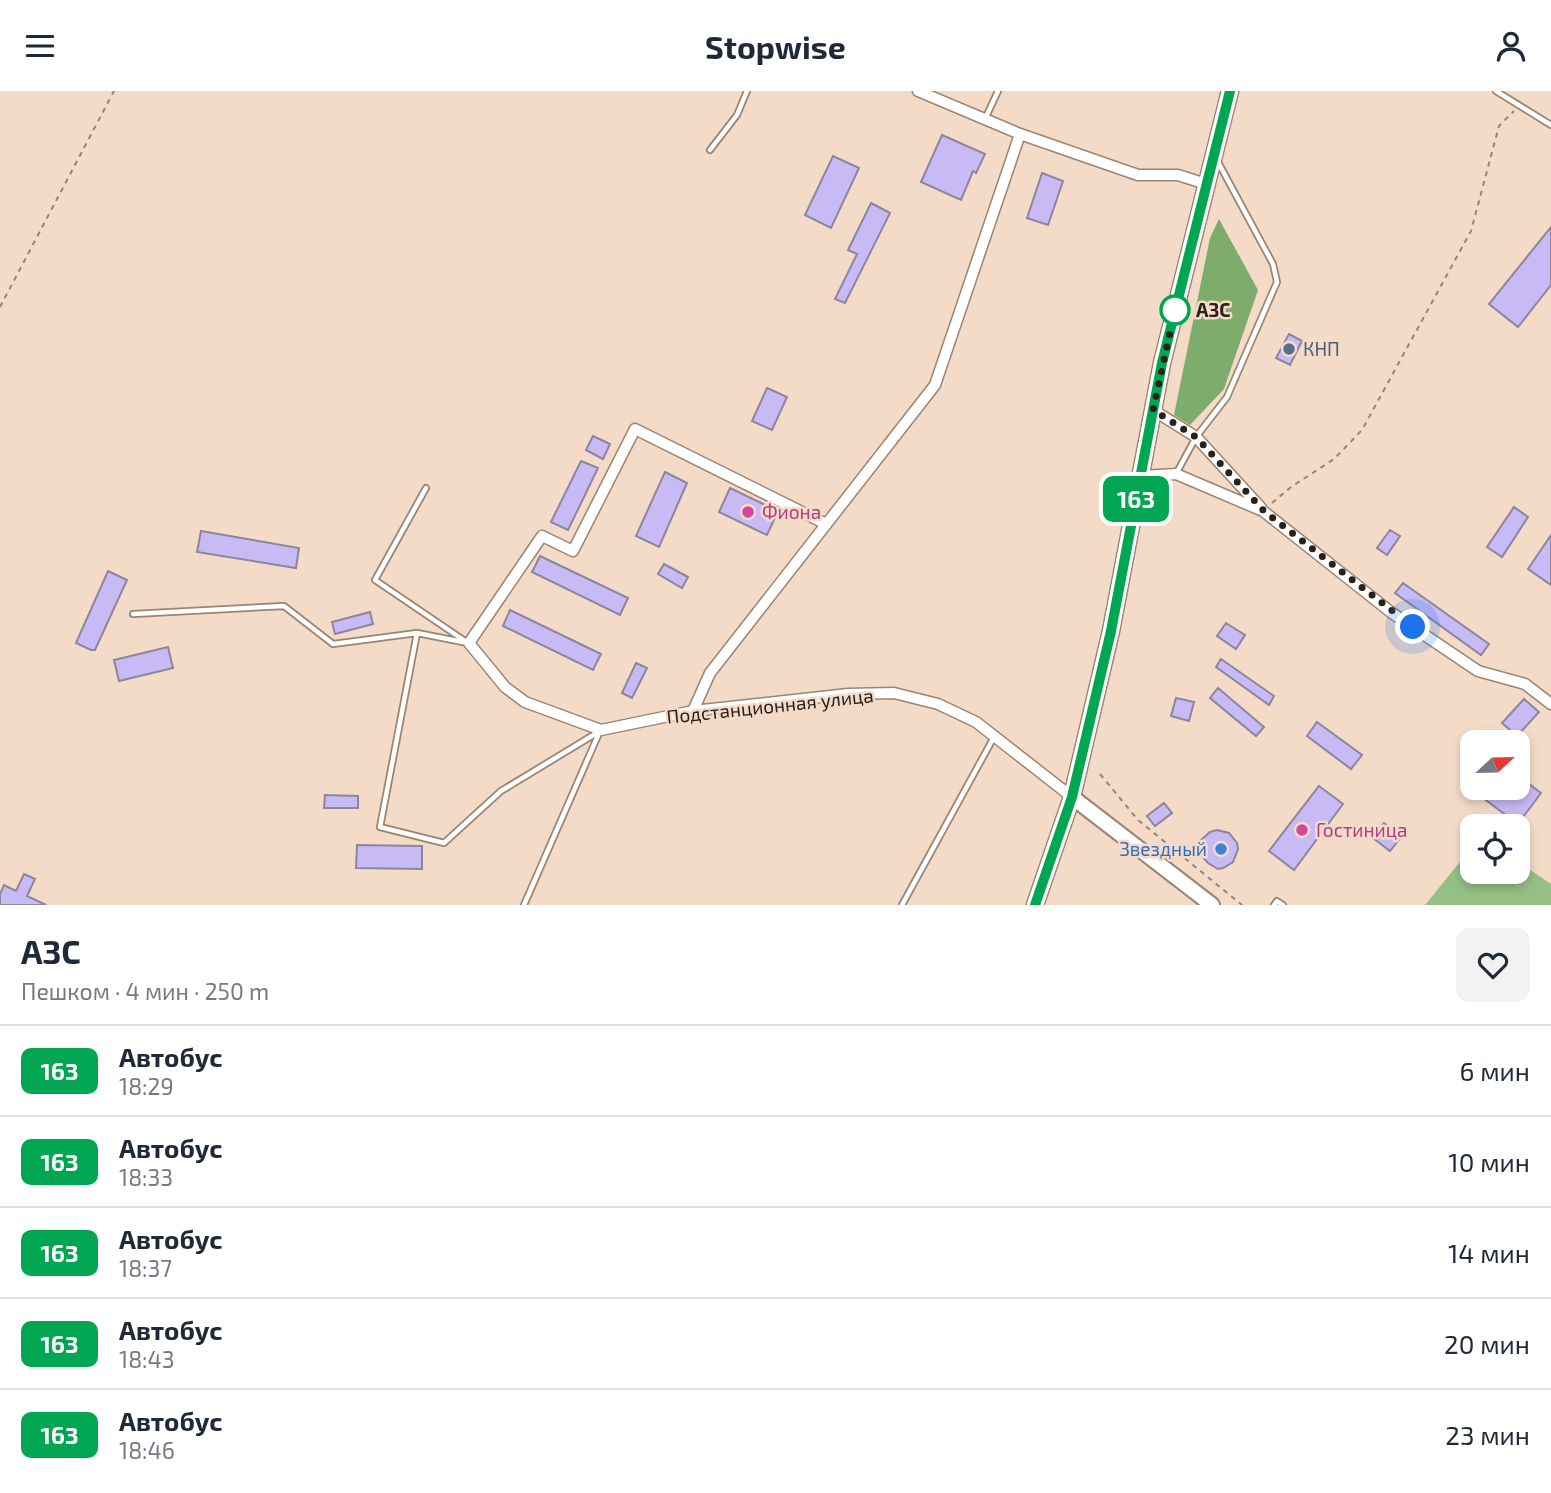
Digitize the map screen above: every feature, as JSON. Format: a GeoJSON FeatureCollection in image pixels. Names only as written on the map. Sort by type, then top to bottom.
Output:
{"type":"FeatureCollection","features":[{"type":"Feature","properties":{"kind":"main road"},"geometry":{"type":"LineString","coordinates":[[1035,905],[1072,797],[1111,631],[1162,363],[1230,91]]}},
{"type":"Feature","properties":{"kind":"street"},"geometry":{"type":"LineString","coordinates":[[918,91],[987,115],[1020,134],[1138,175],[1178,174],[1206,184]]}},
{"type":"Feature","properties":{"kind":"street"},"geometry":{"type":"LineString","coordinates":[[693,711],[710,673],[935,385],[1020,134]]}},
{"type":"Feature","properties":{"kind":"street"},"geometry":{"type":"LineString","coordinates":[[1153,410],[1196,437],[1264,511],[1392,613],[1478,671],[1525,684],[1551,704]]}},
{"type":"Feature","properties":{"kind":"street"},"geometry":{"type":"LineString","coordinates":[[601,730],[525,702],[505,687],[469,643],[542,535],[573,551],[635,429],[826,524]]}},
{"type":"Feature","properties":{"kind":"street"},"geometry":{"type":"LineString","coordinates":[[1140,476],[1176,474],[1264,511]]}},
{"type":"Feature","properties":{"kind":"street","name":"Подстанционная улица"},"geometry":{"type":"LineString","coordinates":[[601,730],[693,711],[848,694],[894,693],[938,704],[976,722],[1072,797]]}},
{"type":"Feature","properties":{"kind":"street"},"geometry":{"type":"LineString","coordinates":[[1072,797],[1212,905]]}},
{"type":"Feature","properties":{"kind":"lane"},"geometry":{"type":"LineString","coordinates":[[710,150],[737,115],[747,91]]}},
{"type":"Feature","properties":{"kind":"lane"},"geometry":{"type":"LineString","coordinates":[[987,115],[998,91]]}},
{"type":"Feature","properties":{"kind":"lane"},"geometry":{"type":"LineString","coordinates":[[1496,91],[1551,125]]}},
{"type":"Feature","properties":{"kind":"lane"},"geometry":{"type":"LineString","coordinates":[[1176,474],[1196,437],[1227,397],[1277,282],[1273,264],[1213,152]]}},
{"type":"Feature","properties":{"kind":"lane"},"geometry":{"type":"LineString","coordinates":[[426,488],[376,580],[469,643]]}},
{"type":"Feature","properties":{"kind":"lane"},"geometry":{"type":"LineString","coordinates":[[133,614],[284,606],[333,644],[416,633],[469,643]]}},
{"type":"Feature","properties":{"kind":"lane"},"geometry":{"type":"LineString","coordinates":[[416,633],[380,827],[444,843],[500,791],[601,730]]}},
{"type":"Feature","properties":{"kind":"lane"},"geometry":{"type":"LineString","coordinates":[[524,905],[601,730]]}},
{"type":"Feature","properties":{"kind":"lane"},"geometry":{"type":"LineString","coordinates":[[902,905],[995,736]]}},
{"type":"Feature","properties":{"kind":"lane"},"geometry":{"type":"LineString","coordinates":[[1274,905],[1277,901],[1283,905]]}},
{"type":"Feature","properties":{"kind":"path"},"geometry":{"type":"LineString","coordinates":[[0,307],[114,91]]}},
{"type":"Feature","properties":{"kind":"path"},"geometry":{"type":"LineString","coordinates":[[1264,511],[1291,487],[1334,459],[1362,430],[1471,231],[1499,126],[1519,105]]}},
{"type":"Feature","properties":{"kind":"path"},"geometry":{"type":"LineString","coordinates":[[1100,774],[1138,820],[1242,905]]}},
{"type":"Feature","properties":{"kind":"green space"},"geometry":{"type":"Polygon","coordinates":[[[1219,219],[1258,290],[1224,389],[1190,425],[1174,415],[1210,238],[1219,219]]]}},
{"type":"Feature","properties":{"kind":"green space"},"geometry":{"type":"Polygon","coordinates":[[[1460,862],[1460,884],[1530,884],[1530,870],[1551,884],[1551,905],[1425,905],[1460,862]]]}},
{"type":"Feature","properties":{"kind":"building"},"geometry":{"type":"Polygon","coordinates":[[[942,135],[985,154],[976,173],[973,171],[961,200],[921,182],[942,135]]]}},
{"type":"Feature","properties":{"kind":"building"},"geometry":{"type":"Polygon","coordinates":[[[833,156],[859,168],[831,228],[805,215],[833,156]]]}},
{"type":"Feature","properties":{"kind":"building"},"geometry":{"type":"Polygon","coordinates":[[[1042,173],[1063,181],[1048,225],[1027,218],[1042,173]]]}},
{"type":"Feature","properties":{"kind":"building"},"geometry":{"type":"Polygon","coordinates":[[[871,203],[890,213],[845,303],[835,299],[857,254],[848,250],[871,203]]]}},
{"type":"Feature","properties":{"kind":"building"},"geometry":{"type":"Polygon","coordinates":[[[1551,227],[1551,285],[1518,327],[1489,304],[1551,227]]]}},
{"type":"Feature","properties":{"kind":"building","name":"КНП"},"geometry":{"type":"Polygon","coordinates":[[[1289,334],[1302,341],[1290,365],[1276,358],[1289,334]]]}},
{"type":"Feature","properties":{"kind":"building"},"geometry":{"type":"Polygon","coordinates":[[[767,388],[787,397],[772,430],[752,421],[767,388]]]}},
{"type":"Feature","properties":{"kind":"building"},"geometry":{"type":"Polygon","coordinates":[[[593,436],[610,444],[603,459],[586,450],[593,436]]]}},
{"type":"Feature","properties":{"kind":"building"},"geometry":{"type":"Polygon","coordinates":[[[581,461],[598,468],[568,530],[551,522],[581,461]]]}},
{"type":"Feature","properties":{"kind":"building"},"geometry":{"type":"Polygon","coordinates":[[[665,472],[687,483],[659,547],[636,536],[665,472]]]}},
{"type":"Feature","properties":{"kind":"building","name":"Фиона"},"geometry":{"type":"Polygon","coordinates":[[[730,488],[778,511],[767,535],[719,512],[730,488]]]}},
{"type":"Feature","properties":{"kind":"building"},"geometry":{"type":"Polygon","coordinates":[[[1514,507],[1528,517],[1502,557],[1487,547],[1514,507]]]}},
{"type":"Feature","properties":{"kind":"building"},"geometry":{"type":"Polygon","coordinates":[[[1390,530],[1400,536],[1387,555],[1377,548],[1390,530]]]}},
{"type":"Feature","properties":{"kind":"building"},"geometry":{"type":"Polygon","coordinates":[[[201,531],[299,548],[296,568],[197,552],[201,531]]]}},
{"type":"Feature","properties":{"kind":"building"},"geometry":{"type":"Polygon","coordinates":[[[1551,535],[1551,585],[1528,569],[1551,535]]]}},
{"type":"Feature","properties":{"kind":"building"},"geometry":{"type":"Polygon","coordinates":[[[540,556],[628,598],[620,615],[532,572],[540,556]]]}},
{"type":"Feature","properties":{"kind":"building"},"geometry":{"type":"Polygon","coordinates":[[[664,564],[688,577],[682,588],[658,574],[664,564]]]}},
{"type":"Feature","properties":{"kind":"building"},"geometry":{"type":"Polygon","coordinates":[[[108,571],[127,580],[95,650],[91,650],[76,643],[108,571]]]}},
{"type":"Feature","properties":{"kind":"building"},"geometry":{"type":"Polygon","coordinates":[[[1403,583],[1489,644],[1481,655],[1395,593],[1403,583]]]}},
{"type":"Feature","properties":{"kind":"building"},"geometry":{"type":"Polygon","coordinates":[[[510,610],[601,654],[593,670],[503,626],[510,610]]]}},
{"type":"Feature","properties":{"kind":"building"},"geometry":{"type":"Polygon","coordinates":[[[370,612],[373,624],[335,634],[332,622],[370,612]]]}},
{"type":"Feature","properties":{"kind":"building"},"geometry":{"type":"Polygon","coordinates":[[[1226,623],[1245,635],[1236,649],[1217,636],[1226,623]]]}},
{"type":"Feature","properties":{"kind":"building"},"geometry":{"type":"Polygon","coordinates":[[[168,647],[173,668],[119,681],[114,660],[168,647]]]}},
{"type":"Feature","properties":{"kind":"building"},"geometry":{"type":"Polygon","coordinates":[[[1221,659],[1274,696],[1269,705],[1216,667],[1221,659]]]}},
{"type":"Feature","properties":{"kind":"building"},"geometry":{"type":"Polygon","coordinates":[[[636,663],[647,668],[632,698],[622,693],[636,663]]]}},
{"type":"Feature","properties":{"kind":"building"},"geometry":{"type":"Polygon","coordinates":[[[1218,688],[1264,727],[1256,736],[1210,698],[1218,688]]]}},
{"type":"Feature","properties":{"kind":"building"},"geometry":{"type":"Polygon","coordinates":[[[1176,698],[1194,702],[1189,721],[1171,716],[1176,698]]]}},
{"type":"Feature","properties":{"kind":"building"},"geometry":{"type":"Polygon","coordinates":[[[1524,699],[1539,712],[1522,730],[1510,730],[1502,723],[1524,699]]]}},
{"type":"Feature","properties":{"kind":"building"},"geometry":{"type":"Polygon","coordinates":[[[1317,722],[1362,755],[1351,769],[1307,736],[1317,722]]]}},
{"type":"Feature","properties":{"kind":"building"},"geometry":{"type":"Polygon","coordinates":[[[1530,785],[1541,793],[1525,814],[1505,814],[1486,800],[1530,800],[1530,785]]]}},
{"type":"Feature","properties":{"kind":"building"},"geometry":{"type":"Polygon","coordinates":[[[1319,786],[1343,804],[1294,870],[1269,851],[1319,786]]]}},
{"type":"Feature","properties":{"kind":"building"},"geometry":{"type":"Polygon","coordinates":[[[325,795],[358,796],[358,808],[324,808],[325,795]]]}},
{"type":"Feature","properties":{"kind":"building"},"geometry":{"type":"Polygon","coordinates":[[[1164,803],[1172,813],[1155,826],[1147,816],[1164,803]]]}},
{"type":"Feature","properties":{"kind":"building"},"geometry":{"type":"Polygon","coordinates":[[[1384,823],[1402,836],[1390,851],[1373,838],[1384,823]]]}},
{"type":"Feature","properties":{"kind":"building"},"geometry":{"type":"Polygon","coordinates":[[[1217,830],[1229,833],[1238,849],[1233,862],[1218,869],[1199,853],[1201,840],[1217,830]]]}},
{"type":"Feature","properties":{"kind":"building"},"geometry":{"type":"Polygon","coordinates":[[[357,845],[422,846],[422,869],[356,868],[357,845]]]}},
{"type":"Feature","properties":{"kind":"building"},"geometry":{"type":"Polygon","coordinates":[[[24,874],[35,879],[27,896],[46,905],[0,905],[0,894],[4,885],[16,891],[24,874]]]}},
{"type":"Feature","properties":{"kind":"bus line","name":"163"},"geometry":{"type":"LineString","coordinates":[[1035,905],[1072,797],[1111,631],[1162,363],[1230,91]]}},
{"type":"Feature","properties":{"kind":"place","name":"АЗС"},"geometry":{"type":"Point","coordinates":[1175,310]}},
{"type":"Feature","properties":{"kind":"place","name":"КНП"},"geometry":{"type":"Point","coordinates":[1289,349]}},
{"type":"Feature","properties":{"kind":"place","name":"Фиона"},"geometry":{"type":"Point","coordinates":[748,512]}},
{"type":"Feature","properties":{"kind":"place","name":"Гостиница"},"geometry":{"type":"Point","coordinates":[1302,830]}},
{"type":"Feature","properties":{"kind":"place","name":"Звездный"},"geometry":{"type":"Point","coordinates":[1221,849]}},
{"type":"Feature","properties":{"kind":"route"},"geometry":{"type":"LineString","coordinates":[[1175,310],[1153,410],[1196,437],[1264,511],[1413,627]]}}]}
